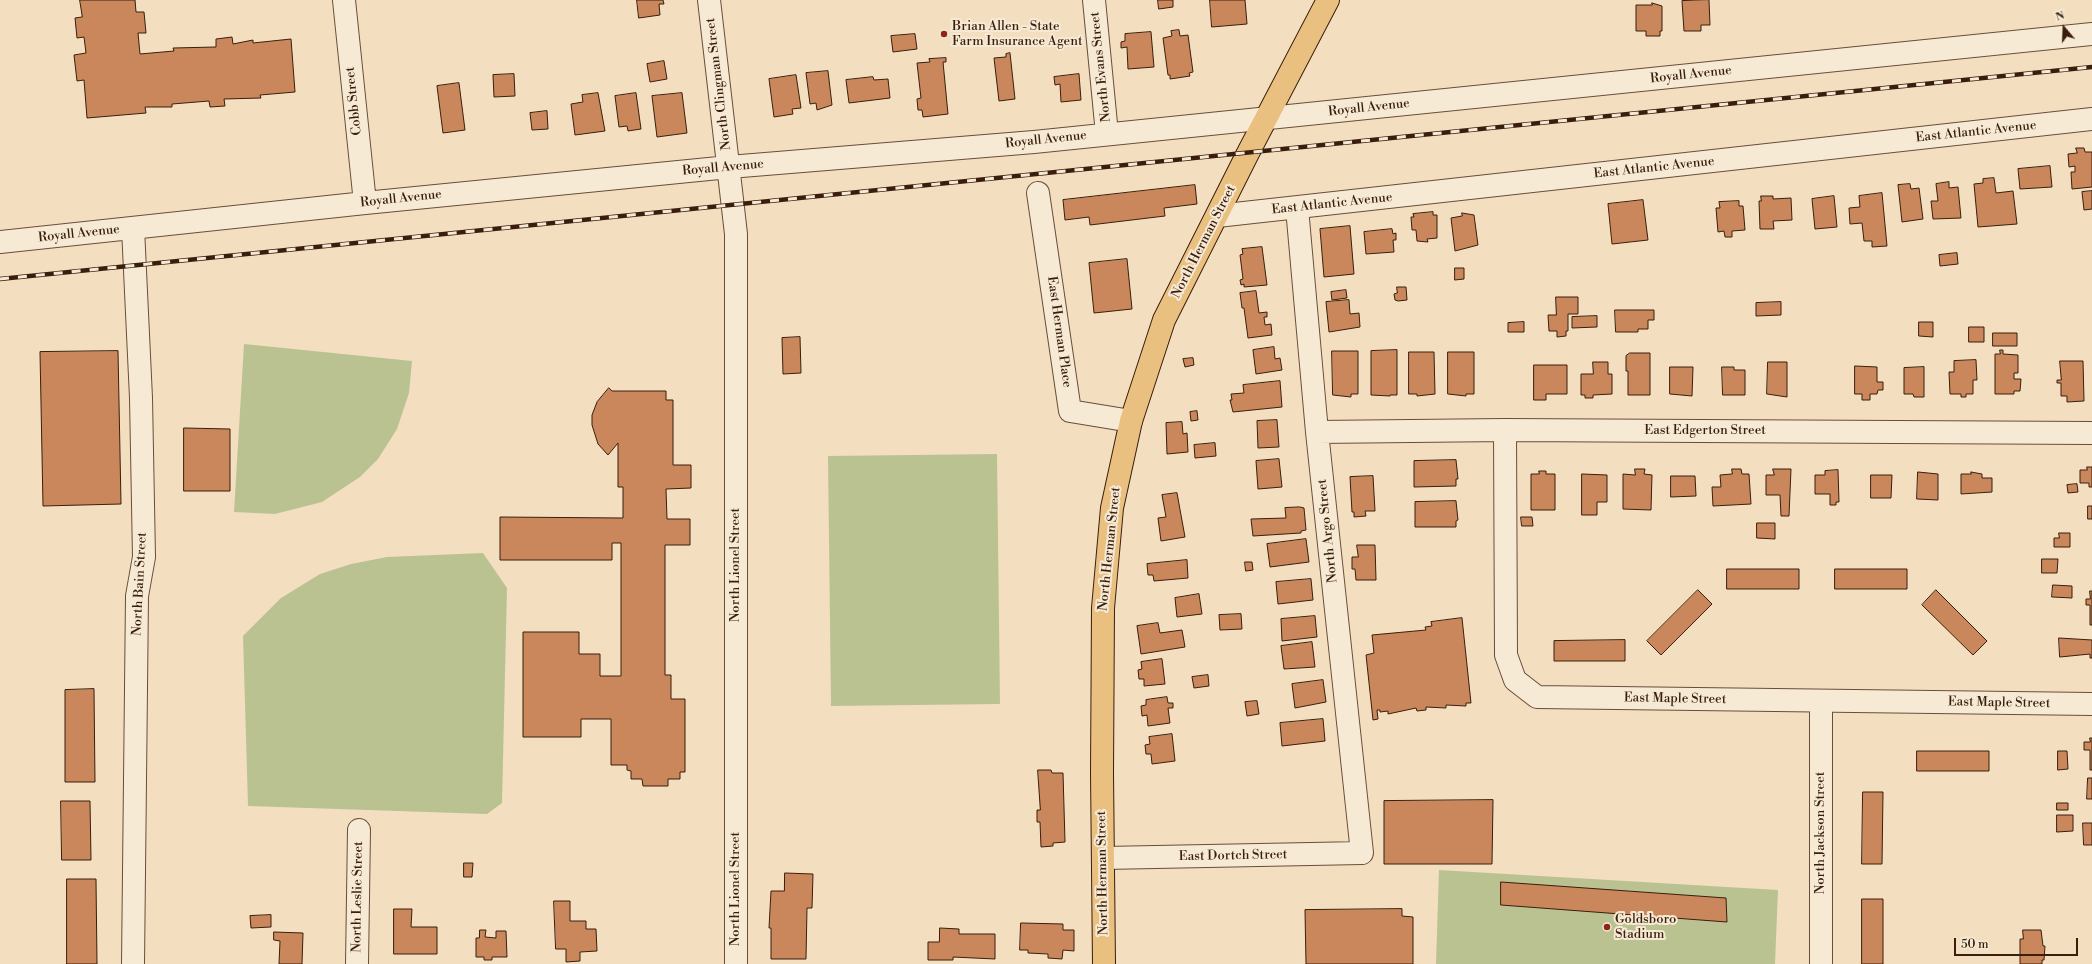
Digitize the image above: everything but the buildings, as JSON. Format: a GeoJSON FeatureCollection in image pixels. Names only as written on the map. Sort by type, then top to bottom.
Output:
{"type":"FeatureCollection","features":[{"type":"Feature","properties":{"kind":"main road","name":"North Herman Street"},"geometry":{"type":"LineString","coordinates":[[1104,964],[1102,773],[1103,608],[1112,508],[1131,421],[1164,320],[1328,0]]}},
{"type":"Feature","properties":{"kind":"street","name":"Cobb Street"},"geometry":{"type":"LineString","coordinates":[[344,0],[365,203]]}},
{"type":"Feature","properties":{"kind":"street","name":"North Clingman Street"},"geometry":{"type":"LineString","coordinates":[[709,0],[729,167]]}},
{"type":"Feature","properties":{"kind":"street","name":"North Evans Street"},"geometry":{"type":"LineString","coordinates":[[1094,0],[1107,134]]}},
{"type":"Feature","properties":{"kind":"street","name":"Royall Avenue"},"geometry":{"type":"LineString","coordinates":[[0,242],[365,203],[729,167],[1026,142],[2092,34]]}},
{"type":"Feature","properties":{"kind":"street","name":"East Atlantic Avenue"},"geometry":{"type":"LineString","coordinates":[[1217,216],[2092,119]]}},
{"type":"Feature","properties":{"kind":"street","name":"North Lionel Street"},"geometry":{"type":"LineString","coordinates":[[729,167],[736,234],[736,964]]}},
{"type":"Feature","properties":{"kind":"street","name":"East Herman Place"},"geometry":{"type":"LineString","coordinates":[[1038,193],[1070,412],[1131,421]]}},
{"type":"Feature","properties":{"kind":"street","name":"North Argo Street"},"geometry":{"type":"LineString","coordinates":[[1297,208],[1317,432],[1362,853]]}},
{"type":"Feature","properties":{"kind":"street","name":"North Bain Street"},"geometry":{"type":"LineString","coordinates":[[133,228],[141,398],[144,558],[137,596],[133,964]]}},
{"type":"Feature","properties":{"kind":"street","name":"East Edgerton Street"},"geometry":{"type":"LineString","coordinates":[[1317,432],[1505,430],[2092,433]]}},
{"type":"Feature","properties":{"kind":"street","name":"East Maple Street"},"geometry":{"type":"LineString","coordinates":[[1505,430],[1506,655],[1514,680],[1537,697],[2092,704]]}},
{"type":"Feature","properties":{"kind":"street","name":"North Jackson Street"},"geometry":{"type":"LineString","coordinates":[[1821,701],[1821,964]]}},
{"type":"Feature","properties":{"kind":"street","name":"North Leslie Street"},"geometry":{"type":"LineString","coordinates":[[357,964],[359,830]]}},
{"type":"Feature","properties":{"kind":"street","name":"East Dortch Street"},"geometry":{"type":"LineString","coordinates":[[1104,858],[1362,853]]}},
{"type":"Feature","properties":{"kind":"green space"},"geometry":{"type":"Polygon","coordinates":[[[244,344],[412,361],[409,393],[397,429],[378,459],[360,477],[322,502],[275,514],[234,512],[244,344]]]}},
{"type":"Feature","properties":{"kind":"green space"},"geometry":{"type":"Polygon","coordinates":[[[997,454],[1000,704],[831,706],[828,456],[997,454]]]}},
{"type":"Feature","properties":{"kind":"green space"},"geometry":{"type":"Polygon","coordinates":[[[483,553],[507,588],[502,803],[487,814],[248,806],[243,636],[281,598],[320,574],[351,564],[387,557],[483,553]]]}},
{"type":"Feature","properties":{"kind":"green space","name":"Goldsboro Stadium"},"geometry":{"type":"Polygon","coordinates":[[[1439,870],[1778,890],[1775,964],[1436,964],[1439,870]]]}},
{"type":"Feature","properties":{"kind":"railway"},"geometry":{"type":"LineString","coordinates":[[0,279],[2092,67]]}},
{"type":"Feature","properties":{"kind":"place","name":"Brian Allen - State Farm Insurance Agent"},"geometry":{"type":"Point","coordinates":[944,34]}},
{"type":"Feature","properties":{"kind":"place","name":"Goldsboro Stadium"},"geometry":{"type":"Point","coordinates":[1607,927]}}]}
